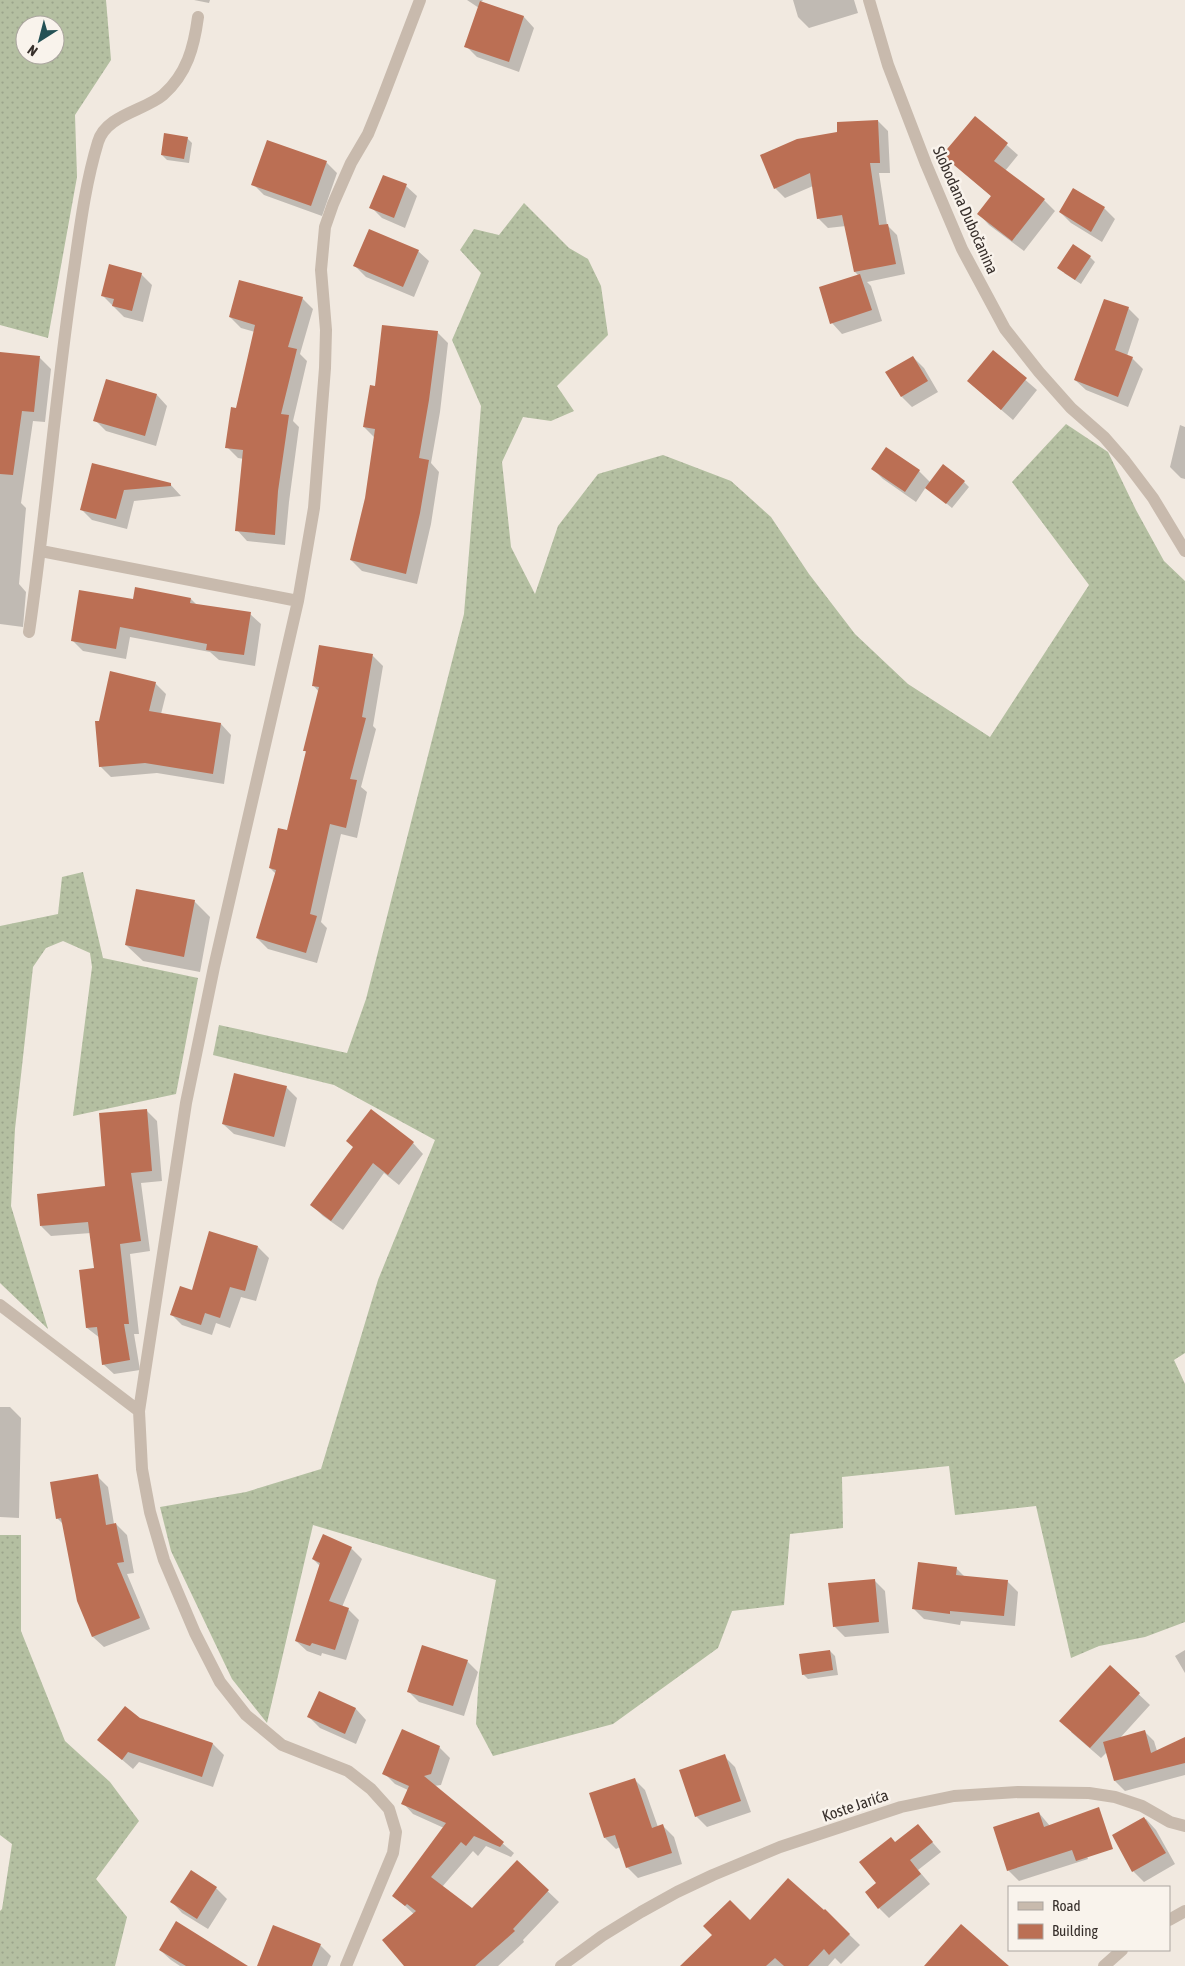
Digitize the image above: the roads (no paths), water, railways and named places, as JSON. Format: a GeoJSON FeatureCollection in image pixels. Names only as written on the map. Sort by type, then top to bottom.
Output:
{"type":"FeatureCollection","features":[{"type":"Feature","properties":{"kind":"street"},"geometry":{"type":"LineString","coordinates":[[346,1966],[393,1854],[396,1832],[389,1809],[371,1789],[348,1771],[282,1745],[246,1714],[220,1682],[195,1633],[164,1560],[150,1512],[142,1468],[139,1411],[186,1103],[214,967],[298,601],[314,508],[325,368],[326,330],[321,270],[325,227],[347,172],[368,134],[420,0]]}},
{"type":"Feature","properties":{"kind":"street","name":"Slobodana Dubočanina"},"geometry":{"type":"LineString","coordinates":[[869,0],[888,65],[962,250],[1005,329],[1039,372],[1072,408],[1104,437],[1126,461],[1185,551]]}},
{"type":"Feature","properties":{"kind":"street"},"geometry":{"type":"LineString","coordinates":[[29,632],[41,551],[59,368],[88,178],[99,139],[107,126],[162,96],[178,80],[194,46],[198,18]]}},
{"type":"Feature","properties":{"kind":"street"},"geometry":{"type":"LineString","coordinates":[[41,551],[298,601]]}},
{"type":"Feature","properties":{"kind":"street"},"geometry":{"type":"LineString","coordinates":[[0,1305],[139,1411]]}},
{"type":"Feature","properties":{"kind":"street","name":"Koste Jarića"},"geometry":{"type":"LineString","coordinates":[[561,1966],[602,1936],[641,1912],[713,1875],[780,1847],[901,1807],[954,1796],[1018,1792],[1089,1793],[1115,1797],[1142,1806],[1170,1822],[1185,1826]]}},
{"type":"Feature","properties":{"kind":"street"},"geometry":{"type":"LineString","coordinates":[[1170,1919],[1185,1911]]}},
{"type":"Feature","properties":{"kind":"street"},"geometry":{"type":"LineString","coordinates":[[1105,1966],[1121,1951]]}}]}
